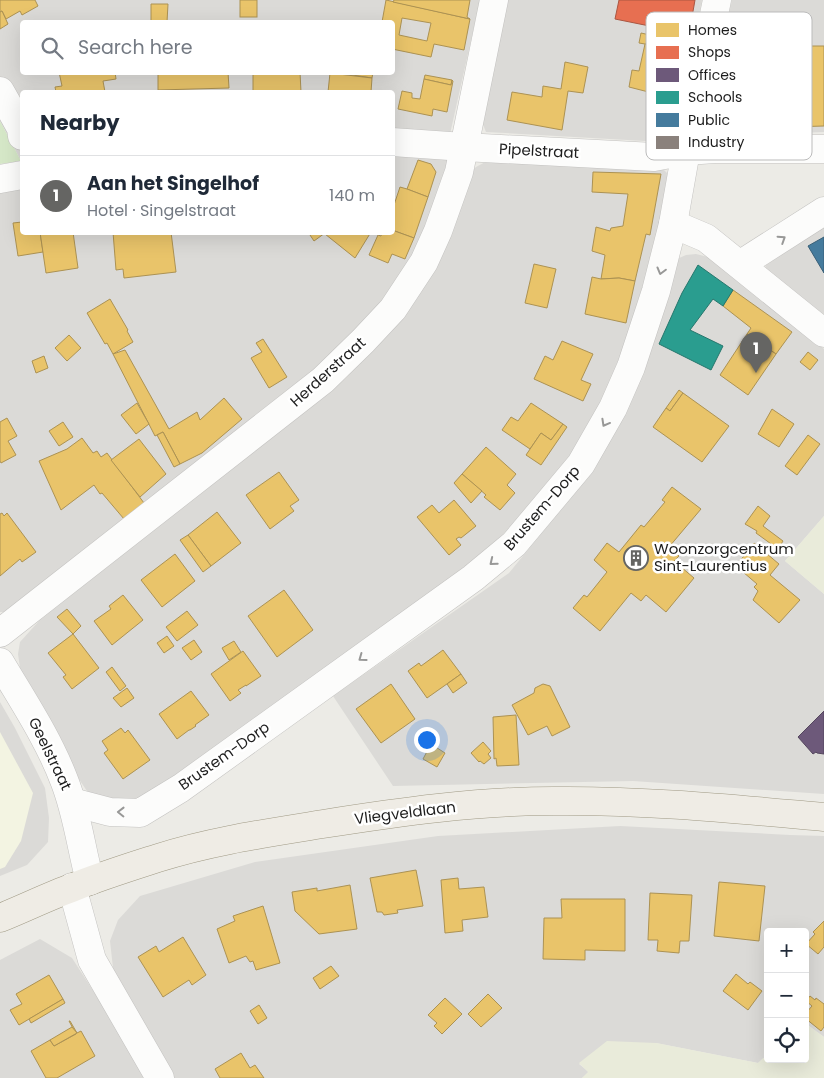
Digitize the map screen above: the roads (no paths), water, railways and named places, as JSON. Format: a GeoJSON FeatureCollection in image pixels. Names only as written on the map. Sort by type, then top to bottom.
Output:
{"type":"FeatureCollection","features":[{"type":"Feature","properties":{"kind":"main road","name":"Vliegveldlaan"},"geometry":{"type":"LineString","coordinates":[[0,918],[81,884],[160,857],[216,842],[406,812],[479,804],[553,800],[684,805],[824,816]]}},
{"type":"Feature","properties":{"kind":"street","name":"Herderstraat"},"geometry":{"type":"LineString","coordinates":[[0,633],[323,380],[393,309],[424,262],[459,172],[494,0]]}},
{"type":"Feature","properties":{"kind":"street"},"geometry":{"type":"LineString","coordinates":[[0,91],[20,126]]}},
{"type":"Feature","properties":{"kind":"street","name":"Pipelstraat"},"geometry":{"type":"LineString","coordinates":[[395,142],[646,157]]}},
{"type":"Feature","properties":{"kind":"street","name":"Brustem-Dorp"},"geometry":{"type":"LineString","coordinates":[[72,802],[110,812],[140,813],[181,788],[473,578],[514,544],[581,464],[613,408],[631,367],[656,291],[673,224],[685,160]]}},
{"type":"Feature","properties":{"kind":"street"},"geometry":{"type":"LineString","coordinates":[[0,179],[20,175]]}},
{"type":"Feature","properties":{"kind":"street"},"geometry":{"type":"LineString","coordinates":[[740,264],[824,212]]}},
{"type":"Feature","properties":{"kind":"street"},"geometry":{"type":"LineString","coordinates":[[673,224],[706,238],[824,333]]}},
{"type":"Feature","properties":{"kind":"street","name":"Geelstraat"},"geometry":{"type":"LineString","coordinates":[[0,662],[47,741],[72,802],[92,960],[160,1078]]}},
{"type":"Feature","properties":{"kind":"place","name":"Aan het Singelhof"},"geometry":{"type":"Point","coordinates":[756,373]}},
{"type":"Feature","properties":{"kind":"place","name":"Woonzorgcentrum Sint-Laurentius"},"geometry":{"type":"Point","coordinates":[636,558]}}]}
